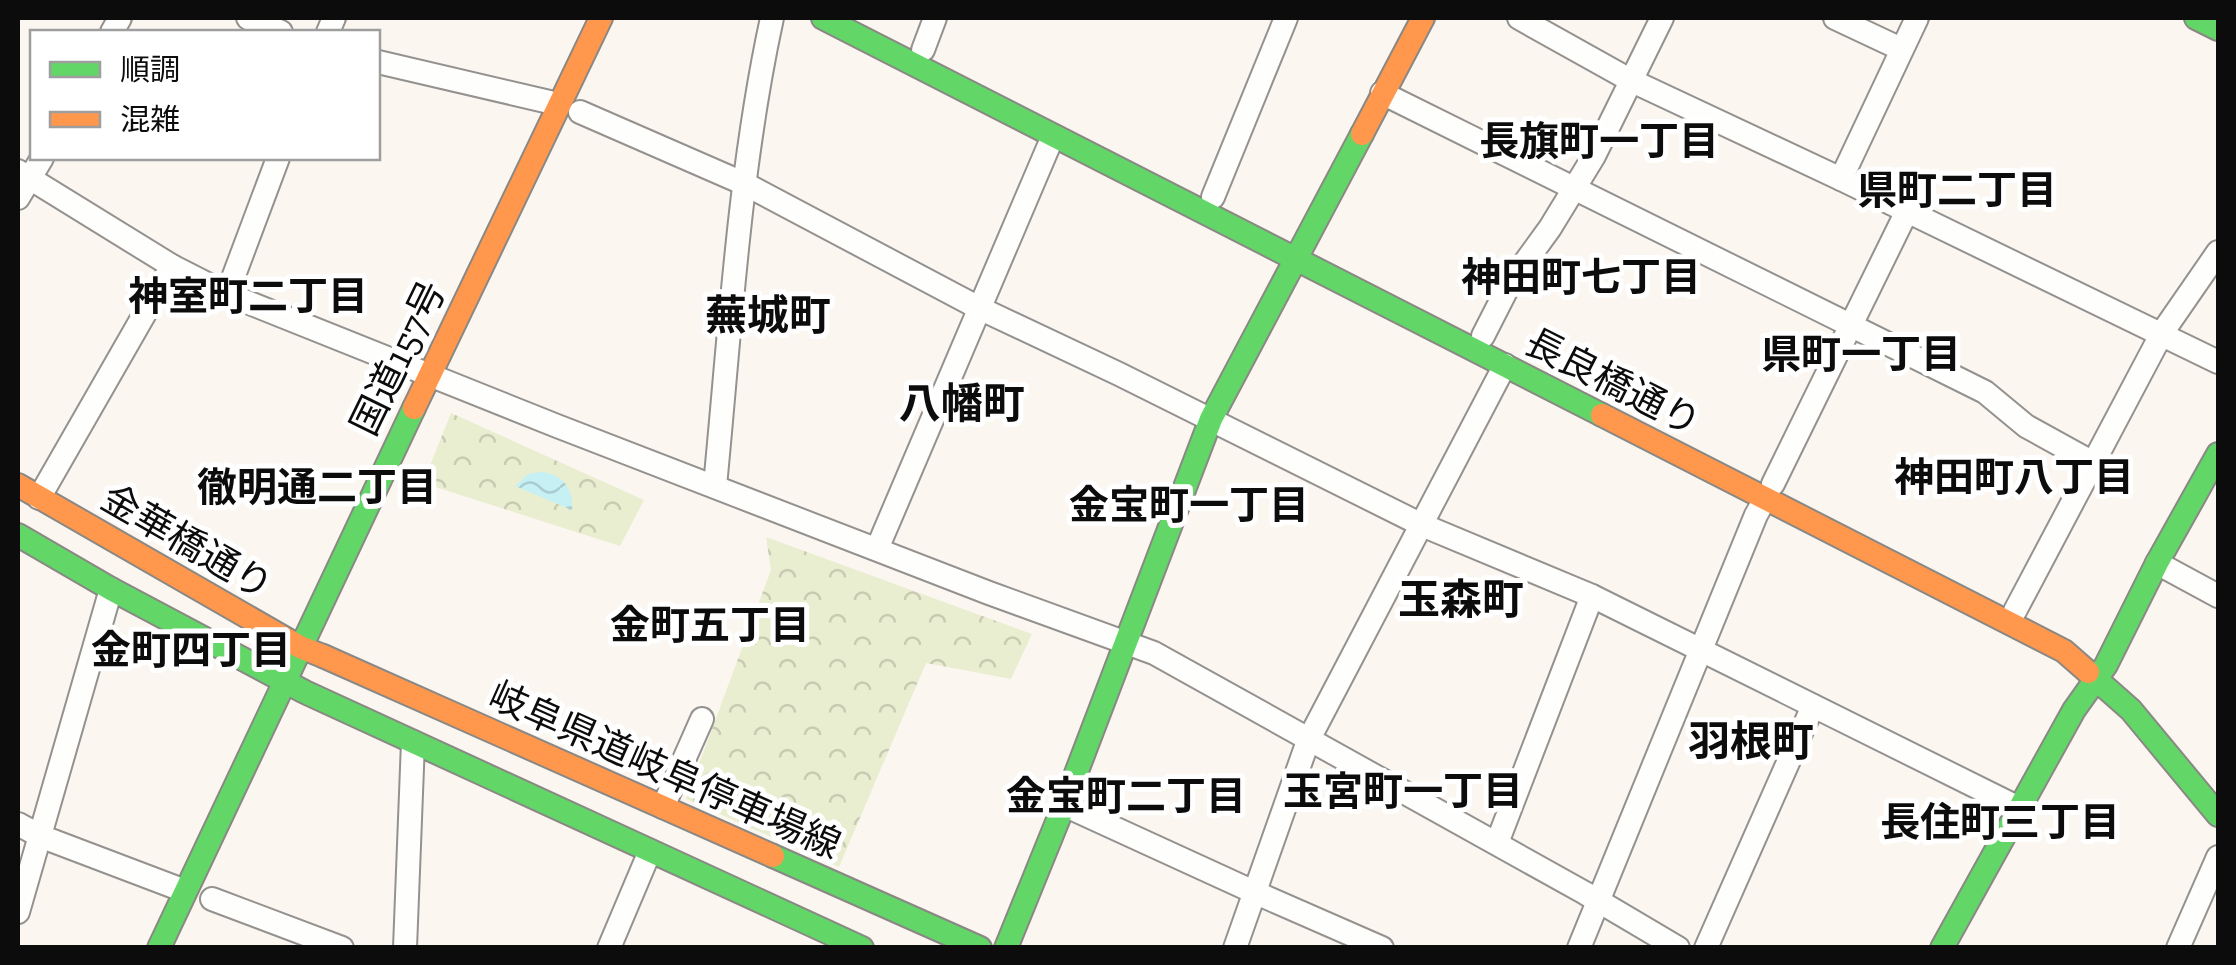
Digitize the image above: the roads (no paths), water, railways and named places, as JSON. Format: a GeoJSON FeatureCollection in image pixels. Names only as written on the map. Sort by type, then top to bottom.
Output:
{"type":"FeatureCollection","features":[{"type":"Feature","properties":{"kind":"main road","name":"国道157号"},"geometry":{"type":"LineString","coordinates":[[297,695],[300,647],[575,104],[600,18]]}},
{"type":"Feature","properties":{"kind":"main road","name":"長良橋通り"},"geometry":{"type":"LineString","coordinates":[[823,18],[1053,136],[1483,336],[2142,694],[2200,758]]}},
{"type":"Feature","properties":{"kind":"main road","name":"長良橋通り"},"geometry":{"type":"LineString","coordinates":[[860,18],[1213,197],[1505,365],[2071,639],[2218,814]]}},
{"type":"Feature","properties":{"kind":"main road"},"geometry":{"type":"LineString","coordinates":[[1006,948],[1210,420],[1423,18]]}},
{"type":"Feature","properties":{"kind":"main road"},"geometry":{"type":"LineString","coordinates":[[2196,18],[2218,29]]}},
{"type":"Feature","properties":{"kind":"main road","name":"国道157号"},"geometry":{"type":"LineString","coordinates":[[389,514],[439,378]]}},
{"type":"Feature","properties":{"kind":"main road"},"geometry":{"type":"LineString","coordinates":[[1942,948],[2218,454]]}},
{"type":"Feature","properties":{"kind":"main road","name":"金華橋通り"},"geometry":{"type":"LineString","coordinates":[[18,485],[300,647],[327,648]]}},
{"type":"Feature","properties":{"kind":"main road","name":"金華橋通り"},"geometry":{"type":"LineString","coordinates":[[18,535],[297,695]]}},
{"type":"Feature","properties":{"kind":"main road","name":"国道157号"},"geometry":{"type":"LineString","coordinates":[[159,948],[185,891],[327,648]]}},
{"type":"Feature","properties":{"kind":"main road","name":"岐阜県道岐阜停車場線"},"geometry":{"type":"LineString","coordinates":[[327,648],[663,807],[980,948]]}},
{"type":"Feature","properties":{"kind":"main road","name":"岐阜県道岐阜停車場線"},"geometry":{"type":"LineString","coordinates":[[297,695],[413,742],[862,948]]}},
{"type":"Feature","properties":{"kind":"street"},"geometry":{"type":"LineString","coordinates":[[248,18],[276,30]]}},
{"type":"Feature","properties":{"kind":"street"},"geometry":{"type":"LineString","coordinates":[[714,486],[745,184],[772,18]]}},
{"type":"Feature","properties":{"kind":"street"},"geometry":{"type":"LineString","coordinates":[[923,50],[935,18]]}},
{"type":"Feature","properties":{"kind":"street"},"geometry":{"type":"LineString","coordinates":[[1213,197],[1286,18]]}},
{"type":"Feature","properties":{"kind":"street"},"geometry":{"type":"LineString","coordinates":[[1518,18],[1630,80],[2218,362]]}},
{"type":"Feature","properties":{"kind":"street"},"geometry":{"type":"LineString","coordinates":[[1483,336],[1510,283],[1575,190],[1662,18]]}},
{"type":"Feature","properties":{"kind":"street"},"geometry":{"type":"LineString","coordinates":[[1834,18],[1901,49]]}},
{"type":"Feature","properties":{"kind":"street"},"geometry":{"type":"LineString","coordinates":[[1842,179],[1917,18]]}},
{"type":"Feature","properties":{"kind":"street"},"geometry":{"type":"LineString","coordinates":[[380,62],[575,104],[745,184],[979,308],[1422,525],[1592,596],[2019,808]]}},
{"type":"Feature","properties":{"kind":"street"},"geometry":{"type":"LineString","coordinates":[[1382,93],[1985,392],[2026,426],[2093,463]]}},
{"type":"Feature","properties":{"kind":"street"},"geometry":{"type":"LineString","coordinates":[[876,549],[1053,136]]}},
{"type":"Feature","properties":{"kind":"street"},"geometry":{"type":"LineString","coordinates":[[40,160],[22,183],[227,294],[876,549],[1154,653],[1678,948]]}},
{"type":"Feature","properties":{"kind":"street"},"geometry":{"type":"LineString","coordinates":[[227,294],[277,160]]}},
{"type":"Feature","properties":{"kind":"street"},"geometry":{"type":"LineString","coordinates":[[1578,948],[1756,516],[1907,211]]}},
{"type":"Feature","properties":{"kind":"street"},"geometry":{"type":"LineString","coordinates":[[2015,610],[2162,333],[2218,252]]}},
{"type":"Feature","properties":{"kind":"street"},"geometry":{"type":"LineString","coordinates":[[40,498],[172,266]]}},
{"type":"Feature","properties":{"kind":"street"},"geometry":{"type":"LineString","coordinates":[[1235,948],[1308,741],[1505,365]]}},
{"type":"Feature","properties":{"kind":"street"},"geometry":{"type":"LineString","coordinates":[[2156,564],[2218,596]]}},
{"type":"Feature","properties":{"kind":"street"},"geometry":{"type":"LineString","coordinates":[[18,912],[111,589]]}},
{"type":"Feature","properties":{"kind":"street"},"geometry":{"type":"LineString","coordinates":[[1496,843],[1592,596]]}},
{"type":"Feature","properties":{"kind":"street"},"geometry":{"type":"LineString","coordinates":[[1706,948],[1812,706]]}},
{"type":"Feature","properties":{"kind":"street"},"geometry":{"type":"LineString","coordinates":[[663,807],[702,720]]}},
{"type":"Feature","properties":{"kind":"street"},"geometry":{"type":"LineString","coordinates":[[406,948],[413,742]]}},
{"type":"Feature","properties":{"kind":"street"},"geometry":{"type":"LineString","coordinates":[[1064,805],[1382,948]]}},
{"type":"Feature","properties":{"kind":"street"},"geometry":{"type":"LineString","coordinates":[[18,824],[185,891]]}},
{"type":"Feature","properties":{"kind":"street"},"geometry":{"type":"LineString","coordinates":[[609,948],[650,851]]}},
{"type":"Feature","properties":{"kind":"street"},"geometry":{"type":"LineString","coordinates":[[2178,948],[2218,857]]}},
{"type":"Feature","properties":{"kind":"street"},"geometry":{"type":"LineString","coordinates":[[212,899],[334,946]]}},
{"type":"Feature","properties":{"kind":"water"},"geometry":{"type":"Polygon","coordinates":[[[528,474],[554,475],[565,483],[572,510],[515,486],[528,474]]]}},
{"type":"Feature","properties":{"kind":"district","name":"長旗町一丁目"},"geometry":{"type":"Point","coordinates":[1599,141]}},
{"type":"Feature","properties":{"kind":"district","name":"県町二丁目"},"geometry":{"type":"Point","coordinates":[1957,190]}},
{"type":"Feature","properties":{"kind":"district","name":"神田町七丁目"},"geometry":{"type":"Point","coordinates":[1581,277]}},
{"type":"Feature","properties":{"kind":"district","name":"神室町二丁目"},"geometry":{"type":"Point","coordinates":[248,296]}},
{"type":"Feature","properties":{"kind":"district","name":"蕪城町"},"geometry":{"type":"Point","coordinates":[768,315]}},
{"type":"Feature","properties":{"kind":"district","name":"県町一丁目"},"geometry":{"type":"Point","coordinates":[1861,354]}},
{"type":"Feature","properties":{"kind":"district","name":"八幡町"},"geometry":{"type":"Point","coordinates":[962,403]}},
{"type":"Feature","properties":{"kind":"district","name":"神田町八丁目"},"geometry":{"type":"Point","coordinates":[2014,477]}},
{"type":"Feature","properties":{"kind":"district","name":"徹明通二丁目"},"geometry":{"type":"Point","coordinates":[317,487]}},
{"type":"Feature","properties":{"kind":"district","name":"金宝町一丁目"},"geometry":{"type":"Point","coordinates":[1189,505]}},
{"type":"Feature","properties":{"kind":"district","name":"玉森町"},"geometry":{"type":"Point","coordinates":[1461,599]}},
{"type":"Feature","properties":{"kind":"district","name":"金町五丁目"},"geometry":{"type":"Point","coordinates":[710,625]}},
{"type":"Feature","properties":{"kind":"district","name":"金町四丁目"},"geometry":{"type":"Point","coordinates":[191,650]}},
{"type":"Feature","properties":{"kind":"district","name":"羽根町"},"geometry":{"type":"Point","coordinates":[1751,741]}},
{"type":"Feature","properties":{"kind":"district","name":"玉宮町一丁目"},"geometry":{"type":"Point","coordinates":[1403,791]}},
{"type":"Feature","properties":{"kind":"district","name":"金宝町二丁目"},"geometry":{"type":"Point","coordinates":[1126,796]}},
{"type":"Feature","properties":{"kind":"district","name":"長住町三丁目"},"geometry":{"type":"Point","coordinates":[2000,822]}}]}
